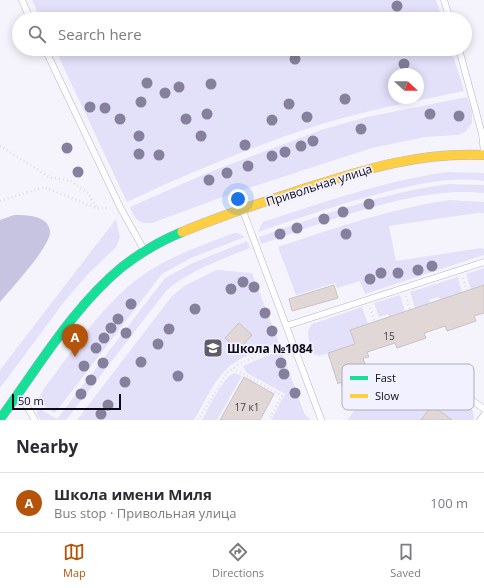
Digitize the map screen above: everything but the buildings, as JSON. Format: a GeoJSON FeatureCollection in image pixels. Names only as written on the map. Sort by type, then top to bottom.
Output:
{"type":"FeatureCollection","features":[{"type":"Feature","properties":{"kind":"main road","name":"Привольная улица"},"geometry":{"type":"LineString","coordinates":[[0,419],[79,312],[100,288],[123,267],[145,252],[182,232],[242,210],[369,169],[410,159],[447,154],[484,155]]}},
{"type":"Feature","properties":{"kind":"lane"},"geometry":{"type":"LineString","coordinates":[[22,0],[27,12]]}},
{"type":"Feature","properties":{"kind":"lane"},"geometry":{"type":"LineString","coordinates":[[444,0],[448,12]]}},
{"type":"Feature","properties":{"kind":"lane"},"geometry":{"type":"LineString","coordinates":[[48,56],[121,209],[145,252]]}},
{"type":"Feature","properties":{"kind":"lane"},"geometry":{"type":"LineString","coordinates":[[461,56],[482,134],[484,155]]}},
{"type":"Feature","properties":{"kind":"lane"},"geometry":{"type":"LineString","coordinates":[[242,210],[321,419]]}},
{"type":"Feature","properties":{"kind":"lane"},"geometry":{"type":"LineString","coordinates":[[286,326],[484,262]]}},
{"type":"Feature","properties":{"kind":"lane"},"geometry":{"type":"LineString","coordinates":[[19,394],[35,420]]}},
{"type":"Feature","properties":{"kind":"lane"},"geometry":{"type":"LineString","coordinates":[[474,402],[484,409]]}},
{"type":"Feature","properties":{"kind":"lane"},"geometry":{"type":"LineString","coordinates":[[480,420],[484,416]]}},
{"type":"Feature","properties":{"kind":"path"},"geometry":{"type":"LineString","coordinates":[[0,146],[49,177],[71,181],[88,193],[96,208]]}},
{"type":"Feature","properties":{"kind":"path"},"geometry":{"type":"LineString","coordinates":[[0,201],[44,187],[96,208],[121,209]]}},
{"type":"Feature","properties":{"kind":"path"},"geometry":{"type":"LineString","coordinates":[[460,270],[468,294]]}},
{"type":"Feature","properties":{"kind":"path"},"geometry":{"type":"LineString","coordinates":[[367,300],[376,325]]}},
{"type":"Feature","properties":{"kind":"path"},"geometry":{"type":"LineString","coordinates":[[198,420],[220,382],[233,368],[238,364],[285,344]]}},
{"type":"Feature","properties":{"kind":"path"},"geometry":{"type":"LineString","coordinates":[[233,368],[282,396],[269,420]]}},
{"type":"Feature","properties":{"kind":"shaded area"},"geometry":{"type":"Polygon","coordinates":[[[32,0],[436,0],[440,12],[38,12],[32,0]]]}},
{"type":"Feature","properties":{"kind":"shaded area"},"geometry":{"type":"Polygon","coordinates":[[[58,56],[453,56],[464,91],[424,99],[424,68],[388,68],[388,104],[401,104],[322,124],[223,160],[127,202],[58,56]]]}},
{"type":"Feature","properties":{"kind":"shaded area"},"geometry":{"type":"Polygon","coordinates":[[[467,97],[472,111],[472,123],[465,132],[458,135],[425,137],[372,148],[236,192],[152,223],[140,222],[133,214],[130,207],[207,173],[324,129],[367,117],[467,97]]]}},
{"type":"Feature","properties":{"kind":"shaded area"},"geometry":{"type":"Polygon","coordinates":[[[447,172],[484,173],[484,181],[457,180],[431,182],[404,187],[333,207],[258,232],[263,222],[331,200],[400,181],[447,172]]]}},
{"type":"Feature","properties":{"kind":"shaded area"},"geometry":{"type":"Polygon","coordinates":[[[448,184],[484,185],[484,193],[458,192],[430,194],[401,200],[342,216],[261,244],[259,237],[329,213],[400,193],[448,184]]]}},
{"type":"Feature","properties":{"kind":"shaded area"},"geometry":{"type":"Polygon","coordinates":[[[449,200],[484,202],[484,213],[389,226],[396,261],[481,248],[484,249],[484,255],[365,294],[360,281],[337,288],[335,283],[296,295],[278,247],[341,226],[405,208],[449,200]]]}},
{"type":"Feature","properties":{"kind":"shaded area"},"geometry":{"type":"Polygon","coordinates":[[[14,215],[30,216],[41,219],[48,226],[50,231],[49,238],[38,256],[0,302],[0,220],[14,215]]]}},
{"type":"Feature","properties":{"kind":"shaded area"},"geometry":{"type":"Polygon","coordinates":[[[116,219],[120,237],[116,247],[86,276],[64,302],[0,388],[0,370],[116,219]]]}},
{"type":"Feature","properties":{"kind":"shaded area"},"geometry":{"type":"Polygon","coordinates":[[[234,233],[238,233],[245,237],[191,258],[162,274],[55,413],[37,402],[43,390],[86,332],[122,292],[146,273],[170,259],[234,233]]]}},
{"type":"Feature","properties":{"kind":"shaded area"},"geometry":{"type":"Polygon","coordinates":[[[247,241],[250,248],[195,271],[166,291],[66,420],[41,420],[36,413],[40,409],[57,419],[165,278],[193,263],[247,241]]]}},
{"type":"Feature","properties":{"kind":"shaded area"},"geometry":{"type":"Polygon","coordinates":[[[484,268],[484,285],[472,293],[466,274],[484,268]]]}},
{"type":"Feature","properties":{"kind":"shaded area","name":"Школа №1084"},"geometry":{"type":"Polygon","coordinates":[[[217,270],[252,273],[279,343],[248,355],[231,365],[210,391],[194,420],[77,420],[172,296],[184,286],[217,270]]]}},
{"type":"Feature","properties":{"kind":"shaded area"},"geometry":{"type":"Polygon","coordinates":[[[458,277],[462,293],[440,300],[439,297],[429,300],[431,307],[416,311],[410,292],[458,277]]]}},
{"type":"Feature","properties":{"kind":"shaded area"},"geometry":{"type":"Polygon","coordinates":[[[400,295],[405,311],[389,317],[388,314],[379,317],[374,303],[400,295]]]}},
{"type":"Feature","properties":{"kind":"shaded area"},"geometry":{"type":"Polygon","coordinates":[[[362,307],[369,327],[365,325],[350,330],[356,348],[352,345],[319,356],[314,354],[308,335],[308,331],[312,324],[362,307]]]}},
{"type":"Feature","properties":{"kind":"shaded area"},"geometry":{"type":"Polygon","coordinates":[[[281,350],[305,415],[311,420],[271,420],[285,394],[247,373],[243,366],[281,350]]]}},
{"type":"Feature","properties":{"kind":"shaded area"},"geometry":{"type":"Polygon","coordinates":[[[234,373],[242,376],[217,420],[202,420],[220,387],[229,376],[234,373]]]}},
{"type":"Feature","properties":{"kind":"shaded area"},"geometry":{"type":"Polygon","coordinates":[[[355,410],[472,410],[474,420],[347,420],[355,410]]]}},
{"type":"Feature","properties":{"kind":"traffic: fast"},"geometry":{"type":"LineString","coordinates":[[0,419],[56,339],[104,283],[122,267],[143,252],[182,232]]}},
{"type":"Feature","properties":{"kind":"traffic: slow"},"geometry":{"type":"LineString","coordinates":[[182,232],[255,205],[368,169],[413,159],[435,156],[484,155]]}},
{"type":"Feature","properties":{"kind":"place","name":"Школа №1084"},"geometry":{"type":"Point","coordinates":[213,348]}},
{"type":"Feature","properties":{"kind":"place","name":"Школа имени Миля"},"geometry":{"type":"Point","coordinates":[75,357]}}]}
